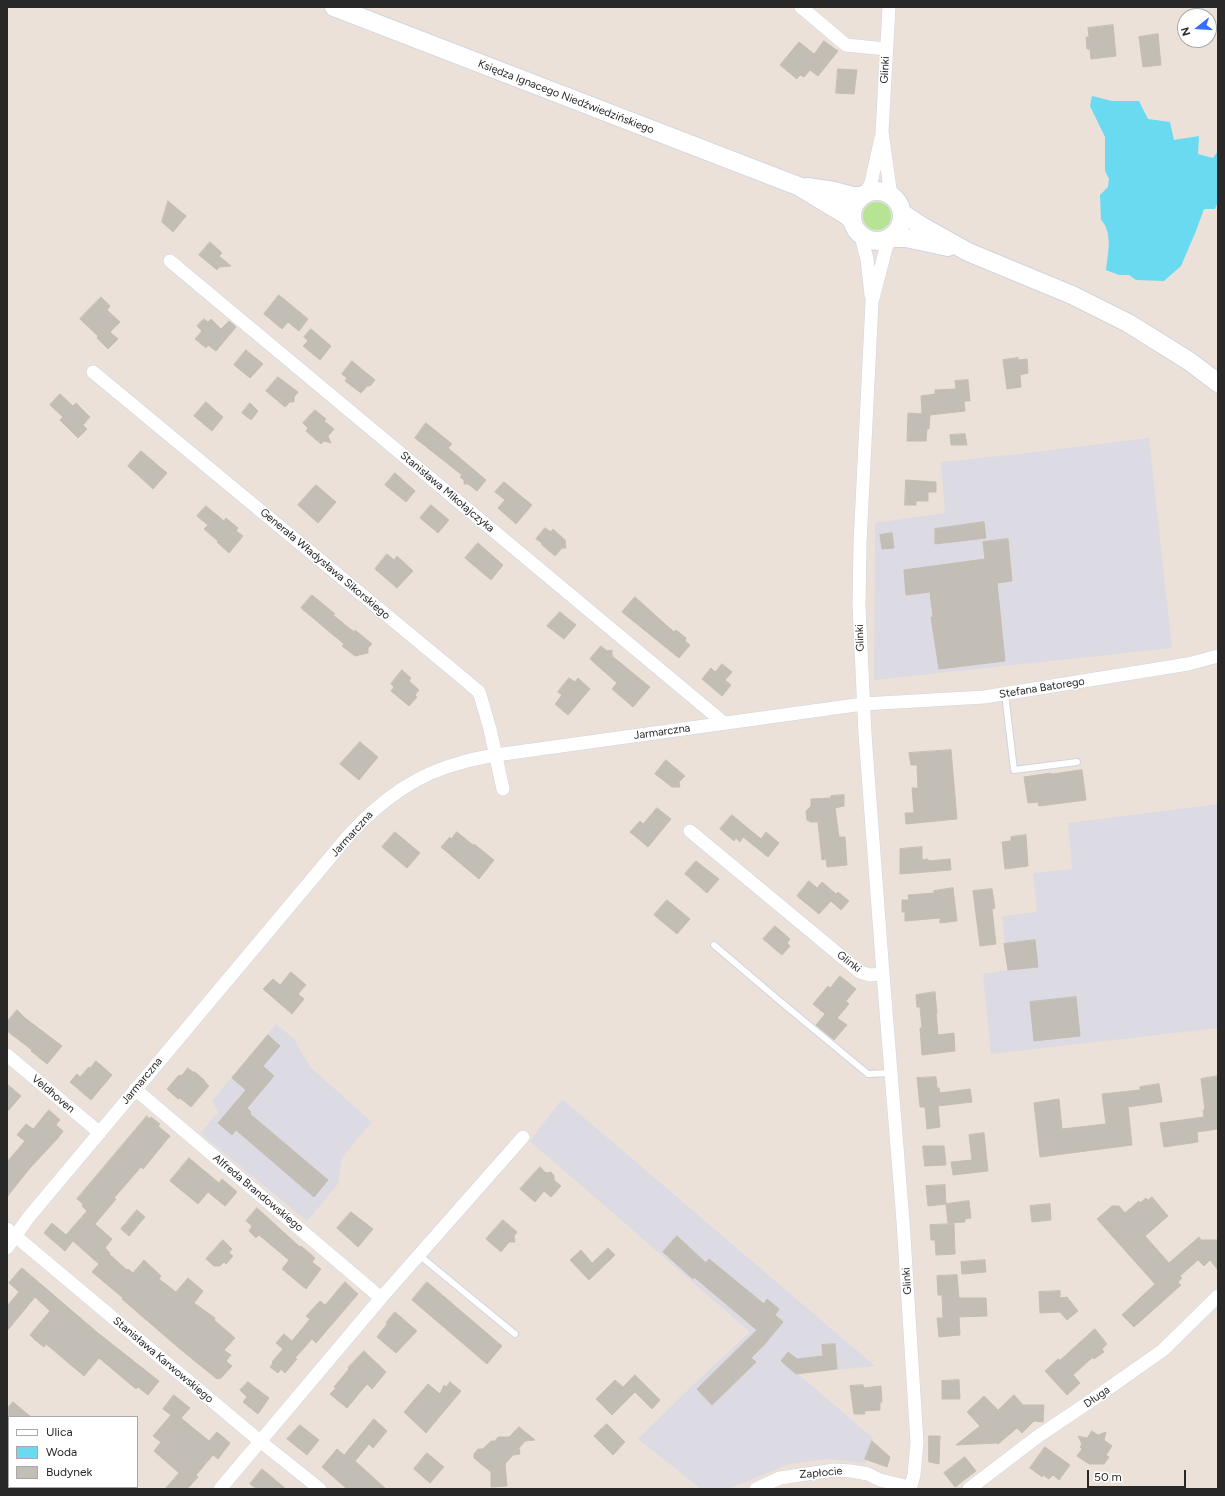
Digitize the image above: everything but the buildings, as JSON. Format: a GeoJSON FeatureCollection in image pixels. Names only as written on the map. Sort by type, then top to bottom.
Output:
{"type":"FeatureCollection","features":[{"type":"Feature","properties":{"kind":"main road","name":"Księdza Ignacego Niedźwiedzińskiego"},"geometry":{"type":"LineString","coordinates":[[334,7],[798,186],[846,214],[852,220]]}},
{"type":"Feature","properties":{"kind":"main road","name":"Księdza Ignacego Niedźwiedzińskiego"},"geometry":{"type":"LineString","coordinates":[[798,186],[852,196],[863,195]]}},
{"type":"Feature","properties":{"kind":"main road"},"geometry":{"type":"LineString","coordinates":[[891,238],[900,227],[902,213],[897,200],[878,191],[863,195],[854,207],[852,220],[857,231],[861,236],[868,240],[875,242],[884,241],[891,238],[906,238],[968,252]]}},
{"type":"Feature","properties":{"kind":"main road"},"geometry":{"type":"LineString","coordinates":[[902,213],[968,252],[1100,308],[1157,340],[1192,363],[1218,383]]}},
{"type":"Feature","properties":{"kind":"street"},"geometry":{"type":"LineString","coordinates":[[801,7],[846,45],[886,49]]}},
{"type":"Feature","properties":{"kind":"street","name":"Glinki"},"geometry":{"type":"LineString","coordinates":[[863,195],[871,183],[882,132],[889,7]]}},
{"type":"Feature","properties":{"kind":"street","name":"Glinki"},"geometry":{"type":"LineString","coordinates":[[882,132],[891,196]]}},
{"type":"Feature","properties":{"kind":"street","name":"Glinki"},"geometry":{"type":"LineString","coordinates":[[861,236],[872,302],[860,543],[859,606],[863,704],[890,1072],[903,1221],[917,1442],[914,1475],[910,1488]]}},
{"type":"Feature","properties":{"kind":"street","name":"Glinki"},"geometry":{"type":"LineString","coordinates":[[872,302],[886,248],[891,238]]}},
{"type":"Feature","properties":{"kind":"street","name":"Stanisława Mikołajczyka"},"geometry":{"type":"LineString","coordinates":[[170,261],[724,723]]}},
{"type":"Feature","properties":{"kind":"street","name":"Generała Władysława Sikorskiego"},"geometry":{"type":"LineString","coordinates":[[93,372],[452,668],[479,692],[484,705],[503,789]]}},
{"type":"Feature","properties":{"kind":"street","name":"Stefana Batorego"},"geometry":{"type":"LineString","coordinates":[[863,704],[984,697],[1188,664],[1218,656]]}},
{"type":"Feature","properties":{"kind":"street","name":"Jarmarczna"},"geometry":{"type":"LineString","coordinates":[[7,1248],[11,1232],[28,1218],[361,822],[379,805],[412,782],[432,772],[459,763],[496,755],[863,704]]}},
{"type":"Feature","properties":{"kind":"street","name":"Glinki"},"geometry":{"type":"LineString","coordinates":[[690,831],[860,972],[870,976],[883,974]]}},
{"type":"Feature","properties":{"kind":"street","name":"Veldhoven"},"geometry":{"type":"LineString","coordinates":[[7,1055],[100,1133]]}},
{"type":"Feature","properties":{"kind":"street","name":"Alfreda Brandowskiego"},"geometry":{"type":"LineString","coordinates":[[135,1089],[382,1298]]}},
{"type":"Feature","properties":{"kind":"street"},"geometry":{"type":"LineString","coordinates":[[220,1489],[419,1255],[523,1137]]}},
{"type":"Feature","properties":{"kind":"street","name":"Stanisława Karwowskiego"},"geometry":{"type":"LineString","coordinates":[[11,1232],[261,1442],[320,1489]]}},
{"type":"Feature","properties":{"kind":"street","name":"Długa"},"geometry":{"type":"LineString","coordinates":[[969,1489],[1037,1436],[1092,1400],[1163,1350],[1218,1296]]}},
{"type":"Feature","properties":{"kind":"street","name":"Zapłocie"},"geometry":{"type":"LineString","coordinates":[[756,1489],[780,1478],[834,1470],[868,1474],[880,1480],[910,1488]]}},
{"type":"Feature","properties":{"kind":"lane"},"geometry":{"type":"LineString","coordinates":[[1005,694],[1014,770],[1077,762]]}},
{"type":"Feature","properties":{"kind":"lane"},"geometry":{"type":"LineString","coordinates":[[714,945],[868,1074],[890,1072]]}},
{"type":"Feature","properties":{"kind":"lane"},"geometry":{"type":"LineString","coordinates":[[419,1255],[515,1334]]}},
{"type":"Feature","properties":{"kind":"shaded area"},"geometry":{"type":"Polygon","coordinates":[[[1149,438],[1172,648],[874,680],[875,523],[945,513],[941,462],[1149,438]]]}},
{"type":"Feature","properties":{"kind":"shaded area"},"geometry":{"type":"Polygon","coordinates":[[[1218,804],[1218,1028],[991,1054],[983,974],[1008,970],[1002,916],[1037,912],[1033,873],[1072,869],[1068,823],[1218,804]]]}},
{"type":"Feature","properties":{"kind":"shaded area"},"geometry":{"type":"Polygon","coordinates":[[[276,1024],[294,1039],[310,1067],[372,1122],[342,1157],[338,1184],[307,1221],[200,1133],[219,1112],[212,1101],[276,1024]]]}},
{"type":"Feature","properties":{"kind":"shaded area"},"geometry":{"type":"Polygon","coordinates":[[[562,1099],[875,1366],[798,1374],[873,1438],[866,1463],[827,1459],[790,1464],[727,1489],[701,1489],[638,1439],[750,1332],[530,1141],[562,1099]]]}},
{"type":"Feature","properties":{"kind":"green space"},"geometry":{"type":"Polygon","coordinates":[[[877,202],[883,203],[887,206],[890,210],[890,222],[887,226],[883,229],[877,230],[871,229],[867,226],[864,222],[863,216],[864,210],[867,206],[871,203],[877,202]]]}},
{"type":"Feature","properties":{"kind":"water"},"geometry":{"type":"Polygon","coordinates":[[[1092,96],[1112,101],[1139,101],[1148,119],[1170,122],[1174,140],[1199,136],[1198,154],[1213,158],[1218,151],[1218,201],[1215,209],[1204,209],[1181,266],[1164,281],[1136,280],[1129,275],[1119,275],[1106,270],[1109,244],[1105,225],[1101,220],[1100,195],[1108,187],[1109,179],[1105,171],[1105,137],[1090,106],[1092,96]]]}}]}
